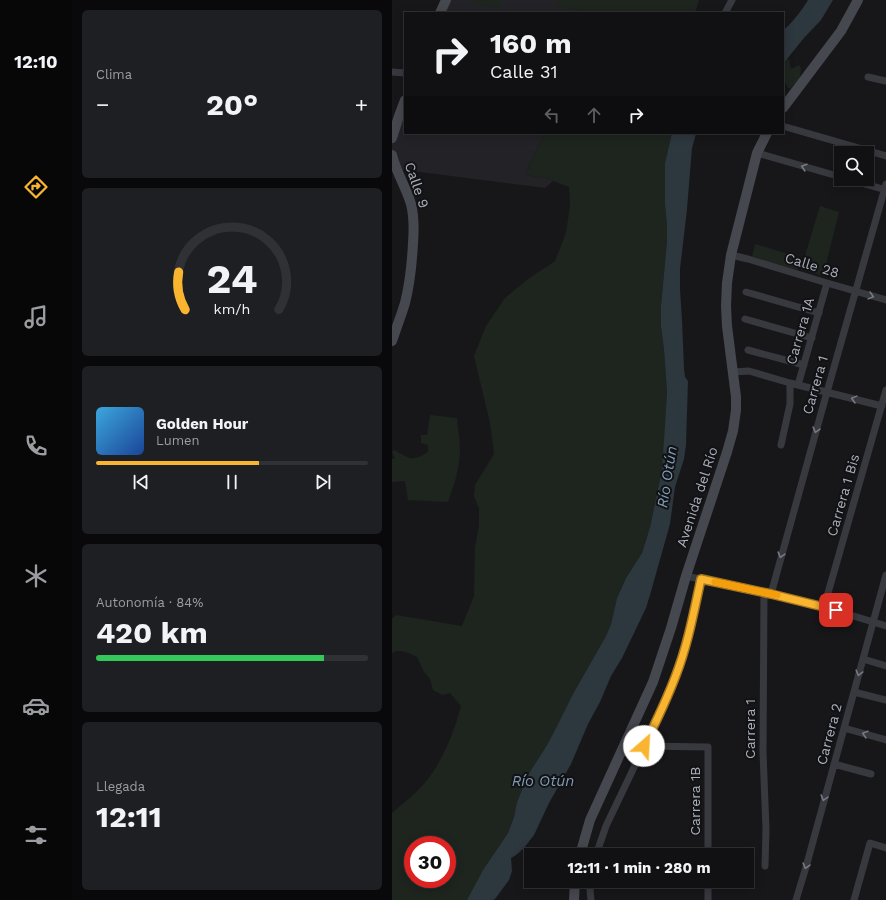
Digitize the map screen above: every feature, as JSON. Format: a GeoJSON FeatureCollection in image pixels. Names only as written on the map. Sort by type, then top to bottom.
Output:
{"type":"FeatureCollection","features":[{"type":"Feature","properties":{"kind":"main road"},"geometry":{"type":"LineString","coordinates":[[440,12],[446,0]]}},
{"type":"Feature","properties":{"kind":"main road"},"geometry":{"type":"LineString","coordinates":[[784,107],[841,31],[858,0]]}},
{"type":"Feature","properties":{"kind":"main road"},"geometry":{"type":"LineString","coordinates":[[392,138],[398,116],[404,102]]}},
{"type":"Feature","properties":{"kind":"main road","name":"Avenida del Río"},"geometry":{"type":"LineString","coordinates":[[582,848],[590,820],[653,682],[672,628],[686,576],[733,431],[736,397],[727,326],[727,284],[731,255],[757,153],[766,134]]}},
{"type":"Feature","properties":{"kind":"main road","name":"Calle 9"},"geometry":{"type":"LineString","coordinates":[[392,155],[394,171],[408,194],[412,205],[414,232],[412,264],[408,288],[403,310],[392,341]]}},
{"type":"Feature","properties":{"kind":"main road"},"geometry":{"type":"LineString","coordinates":[[574,900],[575,888]]}},
{"type":"Feature","properties":{"kind":"street"},"geometry":{"type":"LineString","coordinates":[[726,12],[732,0]]}},
{"type":"Feature","properties":{"kind":"street"},"geometry":{"type":"LineString","coordinates":[[392,72],[404,73]]}},
{"type":"Feature","properties":{"kind":"street"},"geometry":{"type":"LineString","coordinates":[[868,77],[886,81]]}},
{"type":"Feature","properties":{"kind":"street"},"geometry":{"type":"LineString","coordinates":[[786,127],[886,156]]}},
{"type":"Feature","properties":{"kind":"street"},"geometry":{"type":"LineString","coordinates":[[757,153],[834,175]]}},
{"type":"Feature","properties":{"kind":"street"},"geometry":{"type":"LineString","coordinates":[[874,185],[886,188]]}},
{"type":"Feature","properties":{"kind":"street","name":"Carrera 1"},"geometry":{"type":"LineString","coordinates":[[765,866],[766,829],[763,752],[767,593],[886,188]]}},
{"type":"Feature","properties":{"kind":"street","name":"Calle 28"},"geometry":{"type":"LineString","coordinates":[[731,255],[886,300]]}},
{"type":"Feature","properties":{"kind":"street","name":"Carrera 1A"},"geometry":{"type":"LineString","coordinates":[[798,385],[827,284]]}},
{"type":"Feature","properties":{"kind":"street"},"geometry":{"type":"LineString","coordinates":[[746,292],[819,313]]}},
{"type":"Feature","properties":{"kind":"street"},"geometry":{"type":"LineString","coordinates":[[745,319],[812,338]]}},
{"type":"Feature","properties":{"kind":"street"},"geometry":{"type":"LineString","coordinates":[[748,350],[804,365]]}},
{"type":"Feature","properties":{"kind":"street"},"geometry":{"type":"LineString","coordinates":[[733,372],[748,371],[882,406]]}},
{"type":"Feature","properties":{"kind":"street","name":"Carrera 1A"},"geometry":{"type":"LineString","coordinates":[[781,445],[790,404],[790,383]]}},
{"type":"Feature","properties":{"kind":"street","name":"Carrera 1 Bis"},"geometry":{"type":"LineString","coordinates":[[824,607],[886,390]]}},
{"type":"Feature","properties":{"kind":"street","name":"Carrera 2"},"geometry":{"type":"LineString","coordinates":[[796,900],[886,575]]}},
{"type":"Feature","properties":{"kind":"street"},"geometry":{"type":"LineString","coordinates":[[686,576],[824,607],[886,626]]}},
{"type":"Feature","properties":{"kind":"street"},"geometry":{"type":"LineString","coordinates":[[598,848],[606,826],[660,713],[676,675],[688,638],[701,579]]}},
{"type":"Feature","properties":{"kind":"street"},"geometry":{"type":"LineString","coordinates":[[863,659],[886,666]]}},
{"type":"Feature","properties":{"kind":"street"},"geometry":{"type":"LineString","coordinates":[[854,692],[886,700]]}},
{"type":"Feature","properties":{"kind":"street"},"geometry":{"type":"LineString","coordinates":[[844,728],[886,740]]}},
{"type":"Feature","properties":{"kind":"street","name":"Carrera 1B"},"geometry":{"type":"LineString","coordinates":[[644,746],[708,747],[708,848]]}},
{"type":"Feature","properties":{"kind":"street"},"geometry":{"type":"LineString","coordinates":[[834,764],[871,774]]}},
{"type":"Feature","properties":{"kind":"street"},"geometry":{"type":"LineString","coordinates":[[854,900],[870,844],[886,848]]}},
{"type":"Feature","properties":{"kind":"street"},"geometry":{"type":"LineString","coordinates":[[590,888],[591,900]]}},
{"type":"Feature","properties":{"kind":"street"},"geometry":{"type":"LineString","coordinates":[[708,888],[708,900]]}},
{"type":"Feature","properties":{"kind":"shaded area"},"geometry":{"type":"Polygon","coordinates":[[[446,0],[577,0],[581,4],[582,12],[440,12],[446,0]]]}},
{"type":"Feature","properties":{"kind":"shaded area"},"geometry":{"type":"Polygon","coordinates":[[[468,0],[501,0],[498,9],[468,0]]]}},
{"type":"Feature","properties":{"kind":"shaded area"},"geometry":{"type":"Polygon","coordinates":[[[558,0],[699,0],[695,12],[582,12],[581,6],[581,11],[557,6],[558,0]]]}},
{"type":"Feature","properties":{"kind":"shaded area"},"geometry":{"type":"Polygon","coordinates":[[[789,59],[791,69],[799,65],[801,68],[800,77],[791,88],[788,88],[784,80],[784,61],[789,59]]]}},
{"type":"Feature","properties":{"kind":"shaded area"},"geometry":{"type":"Polygon","coordinates":[[[404,103],[404,134],[544,134],[532,158],[526,175],[553,181],[545,188],[396,169],[392,155],[392,138],[404,103]]]}},
{"type":"Feature","properties":{"kind":"shaded area"},"geometry":{"type":"Polygon","coordinates":[[[544,134],[672,134],[665,163],[667,241],[661,306],[661,326],[667,392],[664,452],[662,470],[650,527],[642,553],[626,578],[617,598],[611,624],[606,636],[574,692],[547,745],[528,775],[517,802],[514,817],[508,833],[483,870],[467,900],[392,900],[392,813],[413,795],[430,776],[449,742],[461,706],[450,693],[442,695],[433,690],[430,679],[424,672],[417,657],[401,651],[392,653],[392,619],[396,615],[462,626],[474,596],[475,547],[479,525],[479,509],[474,496],[475,485],[494,454],[490,423],[474,356],[486,326],[505,298],[528,279],[555,261],[566,233],[570,205],[569,187],[545,178],[526,175],[532,158],[544,134]]]}},
{"type":"Feature","properties":{"kind":"shaded area"},"geometry":{"type":"Polygon","coordinates":[[[820,206],[839,212],[823,276],[801,269],[820,206]]]}},
{"type":"Feature","properties":{"kind":"shaded area"},"geometry":{"type":"Polygon","coordinates":[[[755,244],[795,256],[795,261],[800,262],[797,270],[752,257],[755,244]]]}},
{"type":"Feature","properties":{"kind":"shaded area"},"geometry":{"type":"Polygon","coordinates":[[[430,415],[457,418],[460,456],[448,502],[408,500],[405,481],[392,482],[392,459],[395,458],[392,452],[395,450],[404,456],[415,458],[428,452],[428,445],[421,443],[421,435],[427,435],[430,415]]]}},
{"type":"Feature","properties":{"kind":"water"},"geometry":{"type":"Polygon","coordinates":[[[808,0],[833,0],[821,20],[784,63],[784,30],[808,0]]]}},
{"type":"Feature","properties":{"kind":"water","name":"Río Otún"},"geometry":{"type":"Polygon","coordinates":[[[672,134],[696,134],[692,148],[680,269],[684,369],[685,377],[688,381],[686,445],[684,459],[675,487],[670,524],[646,608],[622,658],[611,676],[571,764],[549,803],[534,835],[524,848],[511,858],[512,871],[509,880],[495,899],[467,900],[483,870],[508,833],[514,817],[517,802],[528,775],[547,745],[574,692],[606,636],[611,624],[617,598],[626,578],[642,553],[650,527],[662,470],[667,392],[661,326],[661,306],[667,241],[665,163],[672,134]]]}},
{"type":"Feature","properties":{"kind":"slow traffic"},"geometry":{"type":"LineString","coordinates":[[715,582],[777,595]]}},
{"type":"Feature","properties":{"kind":"route"},"geometry":{"type":"LineString","coordinates":[[644,746],[676,675],[688,638],[701,579],[836,610]]}}]}
